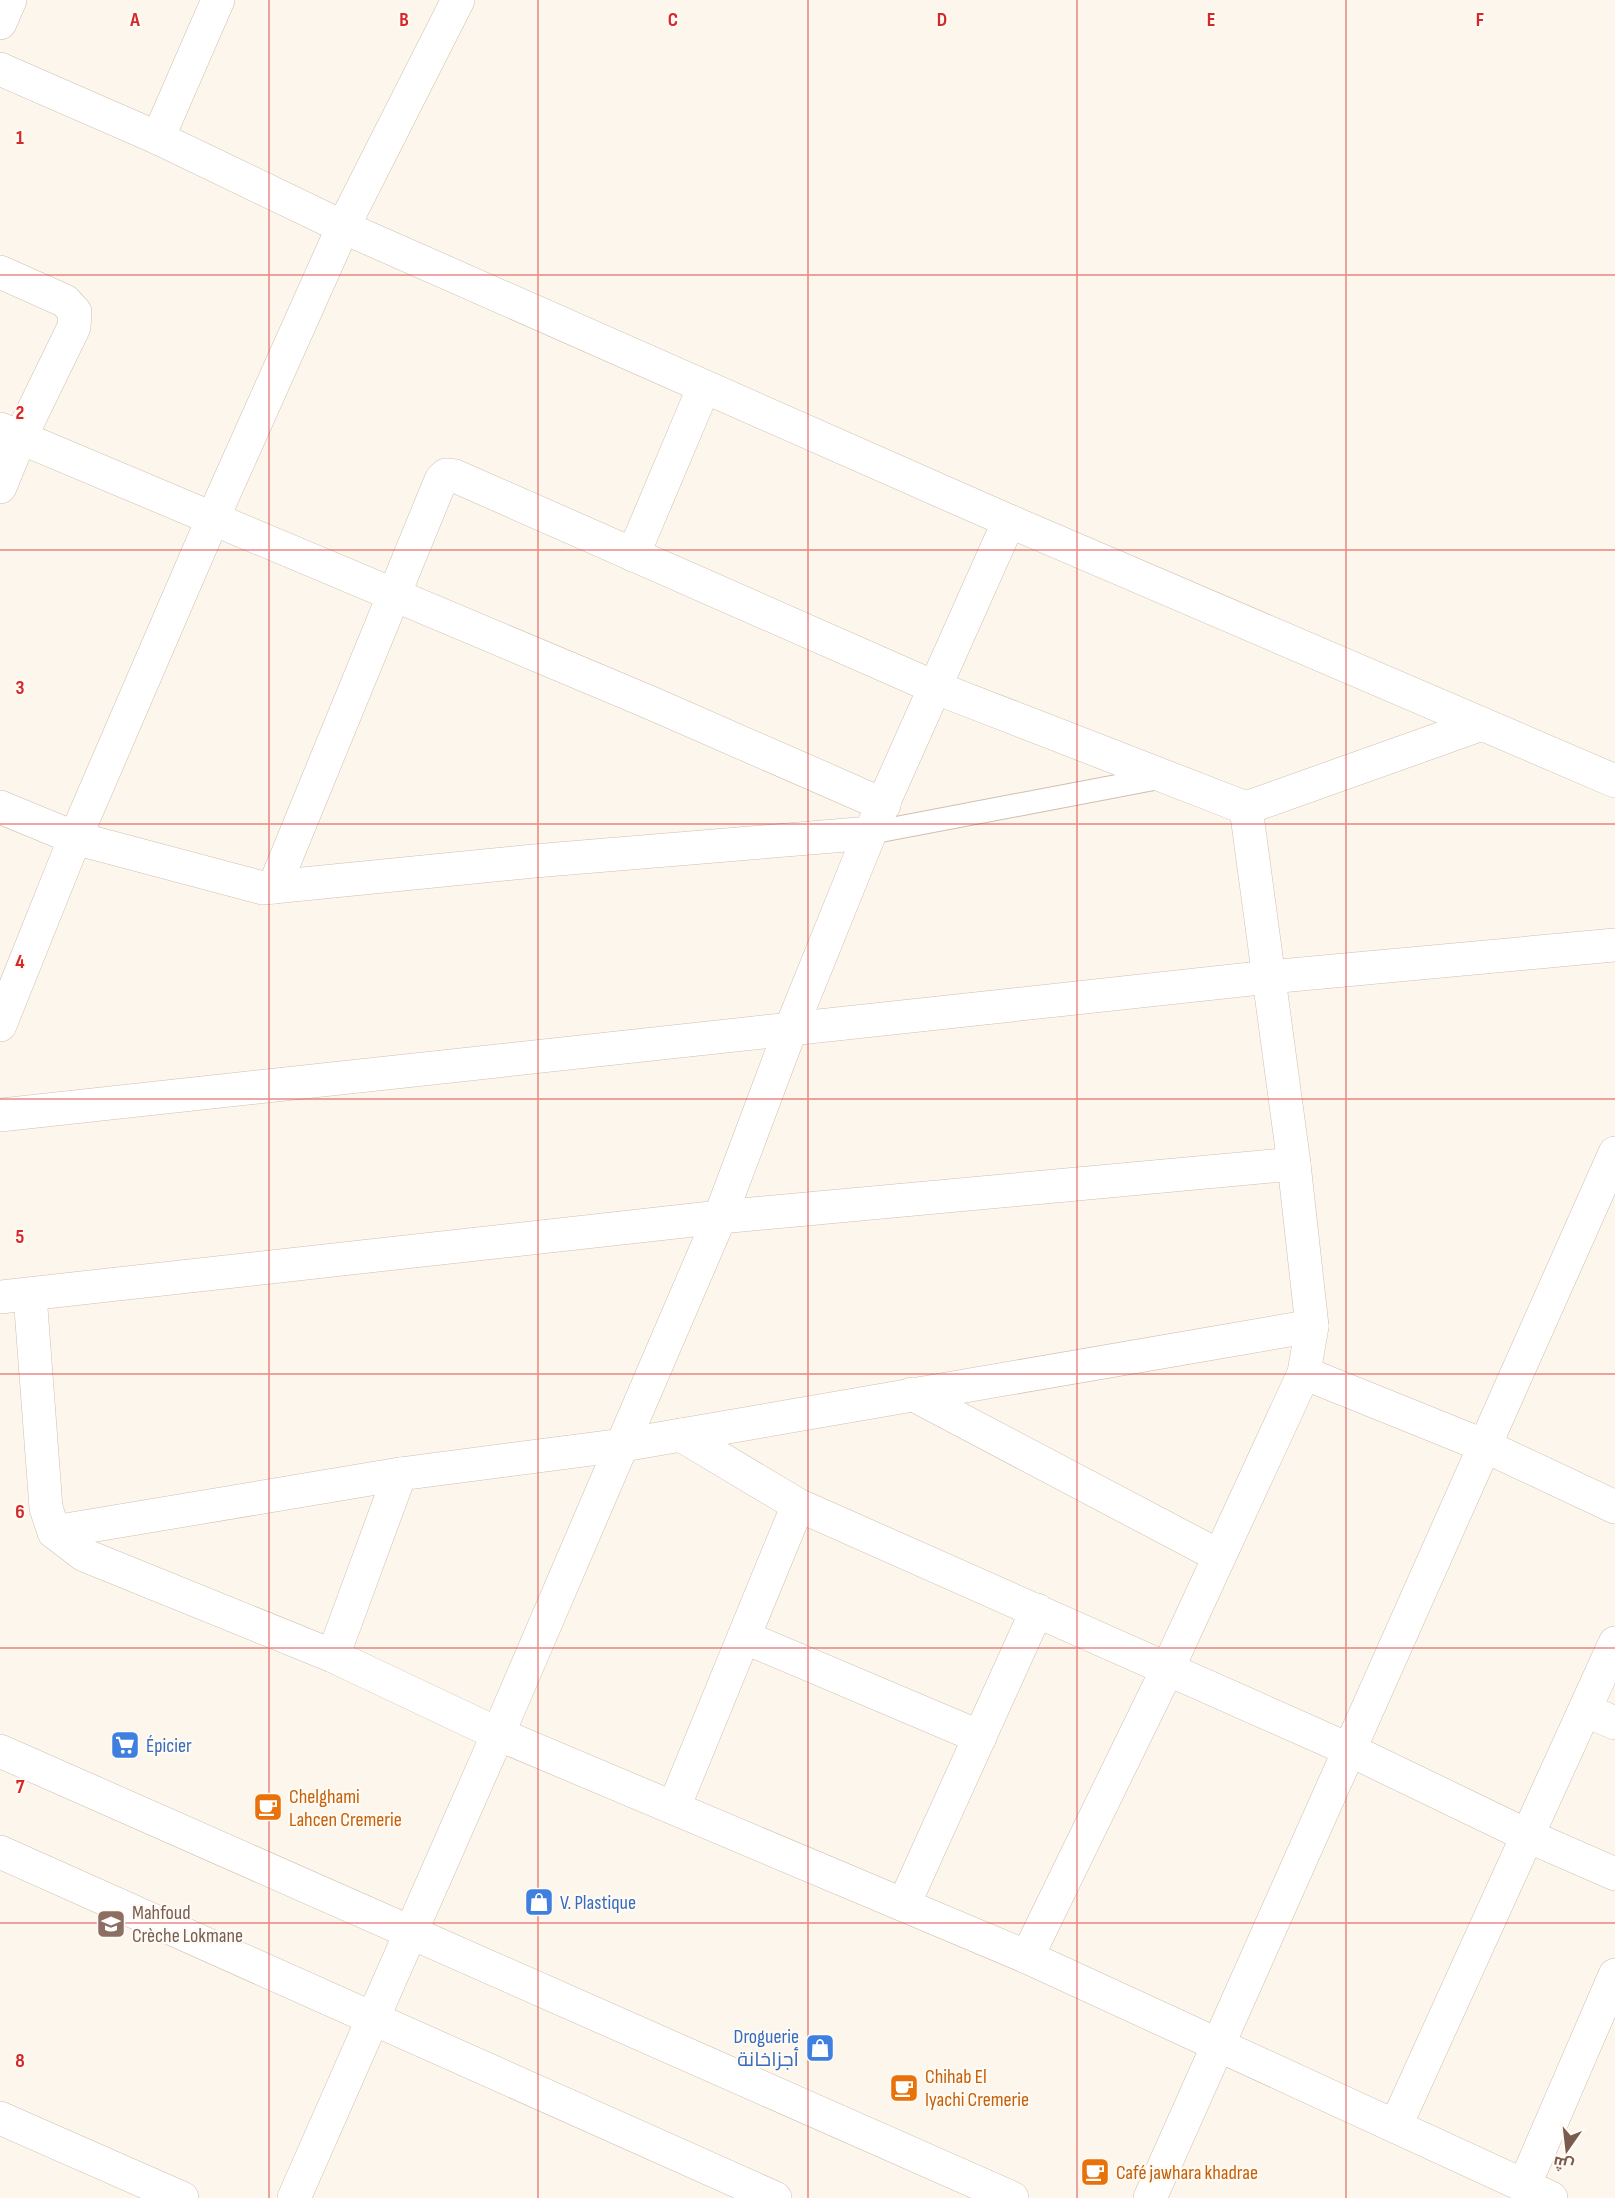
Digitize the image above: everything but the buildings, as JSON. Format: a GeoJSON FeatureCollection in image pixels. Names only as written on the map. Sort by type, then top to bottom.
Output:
{"type":"FeatureCollection","features":[{"type":"Feature","properties":{"kind":"street"},"geometry":{"type":"LineString","coordinates":[[0,23],[10,0]]}},
{"type":"Feature","properties":{"kind":"street"},"geometry":{"type":"LineString","coordinates":[[158,138],[218,0]]}},
{"type":"Feature","properties":{"kind":"street"},"geometry":{"type":"LineString","coordinates":[[0,1025],[75,838],[213,518],[343,227],[458,0]]}},
{"type":"Feature","properties":{"kind":"street"},"geometry":{"type":"LineString","coordinates":[[0,69],[158,138],[343,227],[704,387],[1009,521],[1615,781]]}},
{"type":"Feature","properties":{"kind":"street"},"geometry":{"type":"LineString","coordinates":[[0,272],[65,301],[75,312],[74,327],[10,434],[0,487]]}},
{"type":"Feature","properties":{"kind":"street"},"geometry":{"type":"LineString","coordinates":[[633,555],[704,387]]}},
{"type":"Feature","properties":{"kind":"street"},"geometry":{"type":"LineString","coordinates":[[10,434],[651,703],[877,819]]}},
{"type":"Feature","properties":{"kind":"street"},"geometry":{"type":"LineString","coordinates":[[274,887],[395,597],[441,480],[446,475],[455,476],[934,687],[1246,808],[1482,724]]}},
{"type":"Feature","properties":{"kind":"street"},"geometry":{"type":"LineString","coordinates":[[294,2198],[623,1445],[720,1217],[790,1031],[877,819],[1009,521]]}},
{"type":"Feature","properties":{"kind":"street"},"geometry":{"type":"LineString","coordinates":[[0,807],[75,838],[253,887],[274,887],[534,861],[877,819]]}},
{"type":"Feature","properties":{"kind":"street"},"geometry":{"type":"LineString","coordinates":[[1027,1957],[1168,1668],[1304,1373],[1312,1326],[1294,1164],[1246,808]]}},
{"type":"Feature","properties":{"kind":"street"},"geometry":{"type":"LineString","coordinates":[[0,1115],[790,1031],[1269,976],[1615,945]]}},
{"type":"Feature","properties":{"kind":"street"},"geometry":{"type":"LineString","coordinates":[[1150,2198],[1615,1153]]}},
{"type":"Feature","properties":{"kind":"street"},"geometry":{"type":"LineString","coordinates":[[1294,1164],[720,1217],[15,1296],[46,1508],[54,1532],[84,1555],[333,1656],[498,1734],[674,1806],[1027,1957],[1219,2047],[1396,2125],[1537,2192],[1615,1975]]}},
{"type":"Feature","properties":{"kind":"street"},"geometry":{"type":"LineString","coordinates":[[54,1532],[400,1474],[623,1445],[1312,1326]]}},
{"type":"Feature","properties":{"kind":"street"},"geometry":{"type":"LineString","coordinates":[[1304,1373],[1485,1446],[1615,1507]]}},
{"type":"Feature","properties":{"kind":"street"},"geometry":{"type":"LineString","coordinates":[[912,1394],[1219,1556]]}},
{"type":"Feature","properties":{"kind":"street"},"geometry":{"type":"LineString","coordinates":[[681,1435],[798,1505],[1350,1750],[1526,1835],[1615,1874]]}},
{"type":"Feature","properties":{"kind":"street"},"geometry":{"type":"LineString","coordinates":[[333,1656],[400,1474]]}},
{"type":"Feature","properties":{"kind":"street"},"geometry":{"type":"LineString","coordinates":[[674,1806],[798,1505]]}},
{"type":"Feature","properties":{"kind":"street"},"geometry":{"type":"LineString","coordinates":[[904,1904],[1037,1610]]}},
{"type":"Feature","properties":{"kind":"street"},"geometry":{"type":"LineString","coordinates":[[744,1637],[980,1737]]}},
{"type":"Feature","properties":{"kind":"street"},"geometry":{"type":"LineString","coordinates":[[1396,2125],[1615,1643]]}},
{"type":"Feature","properties":{"kind":"street"},"geometry":{"type":"LineString","coordinates":[[1585,1710],[1615,1723]]}},
{"type":"Feature","properties":{"kind":"street"},"geometry":{"type":"LineString","coordinates":[[0,1750],[1012,2198]]}},
{"type":"Feature","properties":{"kind":"street"},"geometry":{"type":"LineString","coordinates":[[0,1852],[775,2198]]}},
{"type":"Feature","properties":{"kind":"street"},"geometry":{"type":"LineString","coordinates":[[0,2118],[182,2198]]}},
{"type":"Feature","properties":{"kind":"lane"},"geometry":{"type":"LineString","coordinates":[[877,819],[1165,776]]}},
{"type":"Feature","properties":{"kind":"place","name":"Épicier"},"geometry":{"type":"Point","coordinates":[125,1745]}},
{"type":"Feature","properties":{"kind":"place","name":"Chelghami Lahcen Cremerie"},"geometry":{"type":"Point","coordinates":[268,1807]}},
{"type":"Feature","properties":{"kind":"place","name":"V. Plastique"},"geometry":{"type":"Point","coordinates":[539,1902]}},
{"type":"Feature","properties":{"kind":"place","name":"Mahfoud Crèche Lokmane"},"geometry":{"type":"Point","coordinates":[111,1924]}},
{"type":"Feature","properties":{"kind":"place","name":"Droguerie أجزاخانة"},"geometry":{"type":"Point","coordinates":[820,2048]}},
{"type":"Feature","properties":{"kind":"place","name":"Chihab El Iyachi Cremerie"},"geometry":{"type":"Point","coordinates":[904,2088]}},
{"type":"Feature","properties":{"kind":"place","name":"Café jawhara khadrae"},"geometry":{"type":"Point","coordinates":[1095,2172]}}]}
